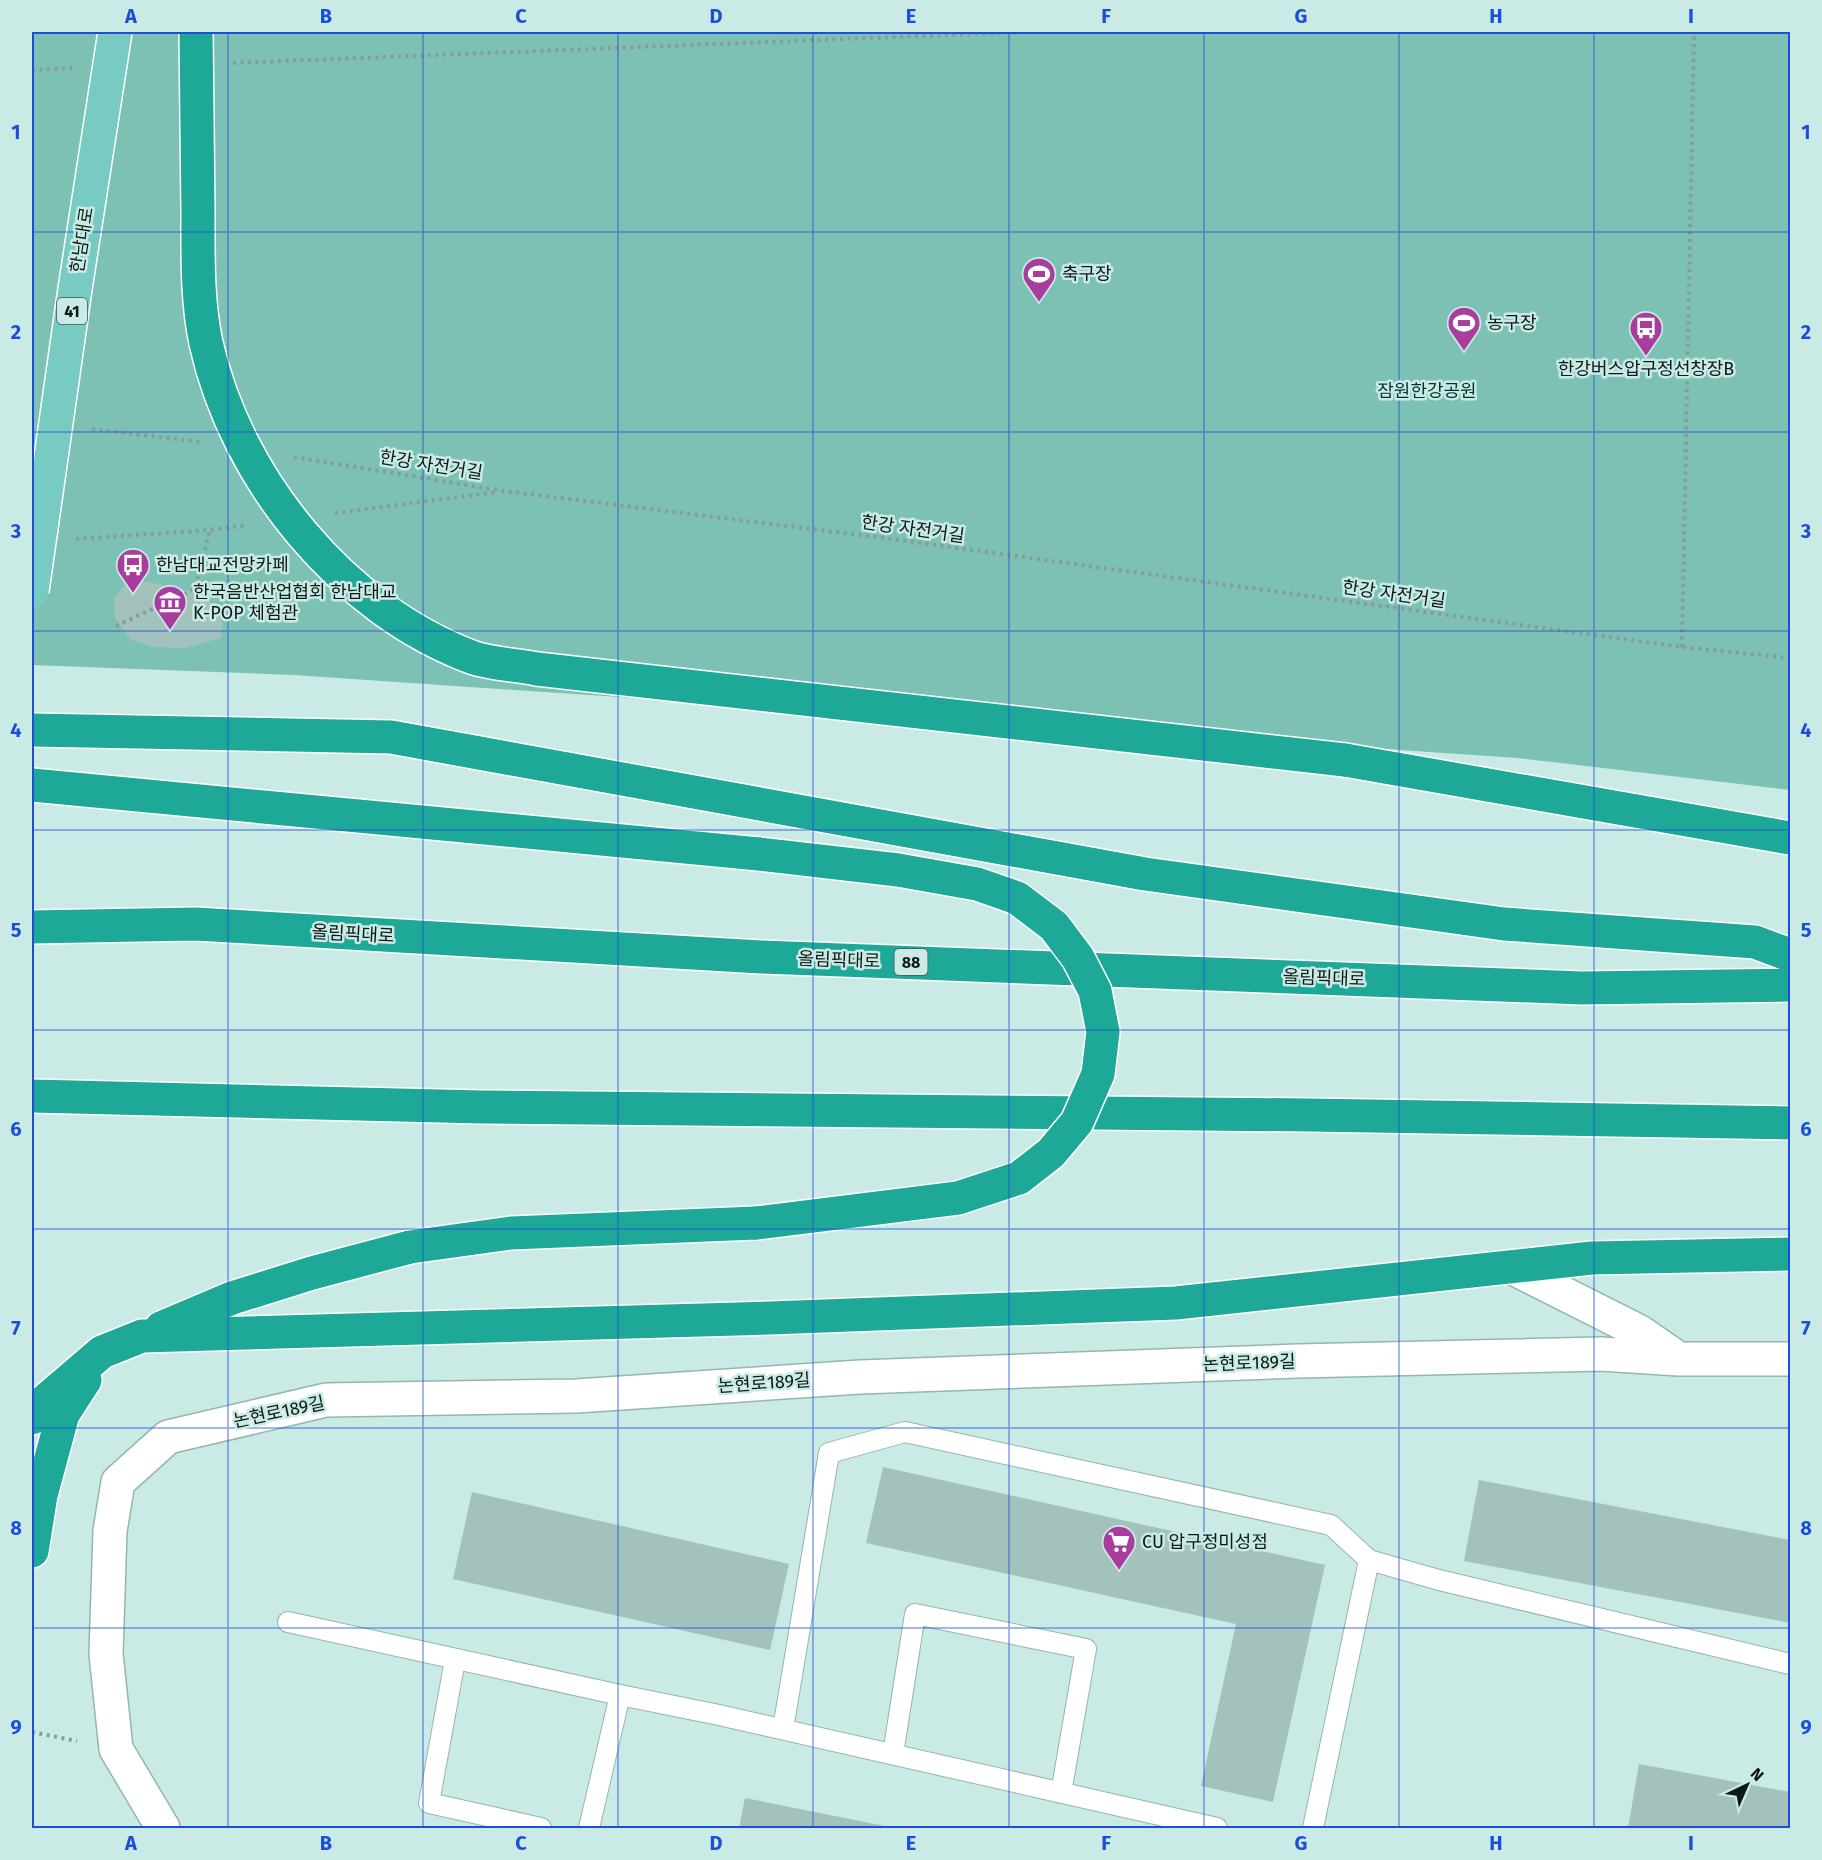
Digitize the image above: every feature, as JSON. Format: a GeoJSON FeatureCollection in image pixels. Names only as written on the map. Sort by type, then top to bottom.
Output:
{"type":"FeatureCollection","features":[{"type":"Feature","properties":{"kind":"highway"},"geometry":{"type":"LineString","coordinates":[[196,32],[199,288],[205,341],[217,386],[234,430],[261,478],[294,524],[334,567],[379,606],[427,637],[476,658],[537,669],[1345,760],[1791,838]]}},
{"type":"Feature","properties":{"kind":"highway"},"geometry":{"type":"LineString","coordinates":[[32,730],[391,737],[1145,874],[1504,924],[1755,942],[1791,955]]}},
{"type":"Feature","properties":{"kind":"highway"},"geometry":{"type":"LineString","coordinates":[[32,785],[759,854],[898,870],[977,884],[1017,898],[1054,926],[1078,958],[1095,992],[1103,1032],[1098,1074],[1077,1122],[1051,1153],[1019,1178],[958,1198],[756,1223],[512,1233],[410,1247],[312,1273],[232,1298],[102,1352],[46,1401],[32,1418]]}},
{"type":"Feature","properties":{"kind":"highway","name":"올림픽대로"},"geometry":{"type":"LineString","coordinates":[[32,927],[195,924],[761,957],[1582,987],[1791,985]]}},
{"type":"Feature","properties":{"kind":"highway"},"geometry":{"type":"LineString","coordinates":[[32,1096],[482,1107],[1297,1115],[1791,1123]]}},
{"type":"Feature","properties":{"kind":"highway"},"geometry":{"type":"LineString","coordinates":[[142,1336],[770,1318],[1176,1303],[1592,1258],[1791,1254]]}},
{"type":"Feature","properties":{"kind":"highway"},"geometry":{"type":"LineString","coordinates":[[32,1551],[41,1495],[63,1414],[102,1352]]}},
{"type":"Feature","properties":{"kind":"main road","name":"한남대로"},"geometry":{"type":"LineString","coordinates":[[32,591],[75,289],[115,32]]}},
{"type":"Feature","properties":{"kind":"street"},"geometry":{"type":"LineString","coordinates":[[1511,1267],[1640,1332],[1679,1359]]}},
{"type":"Feature","properties":{"kind":"street","name":"논현로189길"},"geometry":{"type":"LineString","coordinates":[[163,1828],[116,1749],[106,1654],[110,1531],[118,1482],[168,1437],[326,1400],[576,1396],[860,1377],[1298,1361],[1601,1354],[1679,1359],[1791,1359]]}},
{"type":"Feature","properties":{"kind":"lane"},"geometry":{"type":"LineString","coordinates":[[783,1729],[829,1453],[905,1432],[1331,1525],[1369,1560],[1439,1580],[1791,1664]]}},
{"type":"Feature","properties":{"kind":"lane"},"geometry":{"type":"LineString","coordinates":[[1313,1828],[1369,1560]]}},
{"type":"Feature","properties":{"kind":"lane"},"geometry":{"type":"LineString","coordinates":[[893,1754],[915,1614],[1086,1649],[1061,1793]]}},
{"type":"Feature","properties":{"kind":"lane"},"geometry":{"type":"LineString","coordinates":[[288,1622],[455,1660],[783,1729],[1217,1828]]}},
{"type":"Feature","properties":{"kind":"lane"},"geometry":{"type":"LineString","coordinates":[[455,1660],[429,1803],[542,1828]]}},
{"type":"Feature","properties":{"kind":"lane"},"geometry":{"type":"LineString","coordinates":[[589,1828],[620,1695]]}},
{"type":"Feature","properties":{"kind":"path"},"geometry":{"type":"LineString","coordinates":[[235,63],[1022,32]]}},
{"type":"Feature","properties":{"kind":"path"},"geometry":{"type":"LineString","coordinates":[[1682,647],[1694,32]]}},
{"type":"Feature","properties":{"kind":"path"},"geometry":{"type":"LineString","coordinates":[[88,429],[167,436],[202,442]]}},
{"type":"Feature","properties":{"kind":"path","name":"한강 자전거길"},"geometry":{"type":"LineString","coordinates":[[283,455],[504,491],[884,538],[1682,647],[1791,658]]}},
{"type":"Feature","properties":{"kind":"path"},"geometry":{"type":"LineString","coordinates":[[116,626],[195,589],[210,530]]}},
{"type":"Feature","properties":{"kind":"path"},"geometry":{"type":"LineString","coordinates":[[32,1732],[116,1749]]}},
{"type":"Feature","properties":{"kind":"green space","name":"잠원한강공원"},"geometry":{"type":"Polygon","coordinates":[[[32,32],[1790,32],[1790,790],[1518,758],[294,675],[32,665],[32,32]]]}},
{"type":"Feature","properties":{"kind":"building"},"geometry":{"type":"Polygon","coordinates":[[[150,582],[190,591],[208,599],[223,623],[221,638],[185,648],[155,647],[131,640],[115,618],[114,598],[126,584],[150,582]]]}},
{"type":"Feature","properties":{"kind":"building"},"geometry":{"type":"Polygon","coordinates":[[[883,1467],[1325,1565],[1273,1802],[1201,1786],[1236,1624],[866,1543],[883,1467]]]}},
{"type":"Feature","properties":{"kind":"building"},"geometry":{"type":"Polygon","coordinates":[[[1479,1480],[1790,1540],[1790,1623],[1464,1561],[1479,1480]]]}},
{"type":"Feature","properties":{"kind":"building"},"geometry":{"type":"Polygon","coordinates":[[[472,1492],[789,1564],[770,1650],[453,1579],[472,1492]]]}},
{"type":"Feature","properties":{"kind":"building"},"geometry":{"type":"Polygon","coordinates":[[[1639,1764],[1790,1792],[1790,1828],[1628,1828],[1639,1764]]]}},
{"type":"Feature","properties":{"kind":"building"},"geometry":{"type":"Polygon","coordinates":[[[745,1798],[890,1827],[890,1828],[739,1828],[745,1798]]]}},
{"type":"Feature","properties":{"kind":"place","name":"축구장"},"geometry":{"type":"Point","coordinates":[1039,303]}},
{"type":"Feature","properties":{"kind":"place","name":"농구장"},"geometry":{"type":"Point","coordinates":[1464,352]}},
{"type":"Feature","properties":{"kind":"place","name":"한강버스압구정선창장B"},"geometry":{"type":"Point","coordinates":[1646,357]}},
{"type":"Feature","properties":{"kind":"place","name":"한남대교전망카페"},"geometry":{"type":"Point","coordinates":[133,594]}},
{"type":"Feature","properties":{"kind":"place","name":"한국음반산업협회 한남대교 K-POP 체험관"},"geometry":{"type":"Point","coordinates":[170,631]}},
{"type":"Feature","properties":{"kind":"place","name":"CU 압구정미성점"},"geometry":{"type":"Point","coordinates":[1119,1571]}}]}
